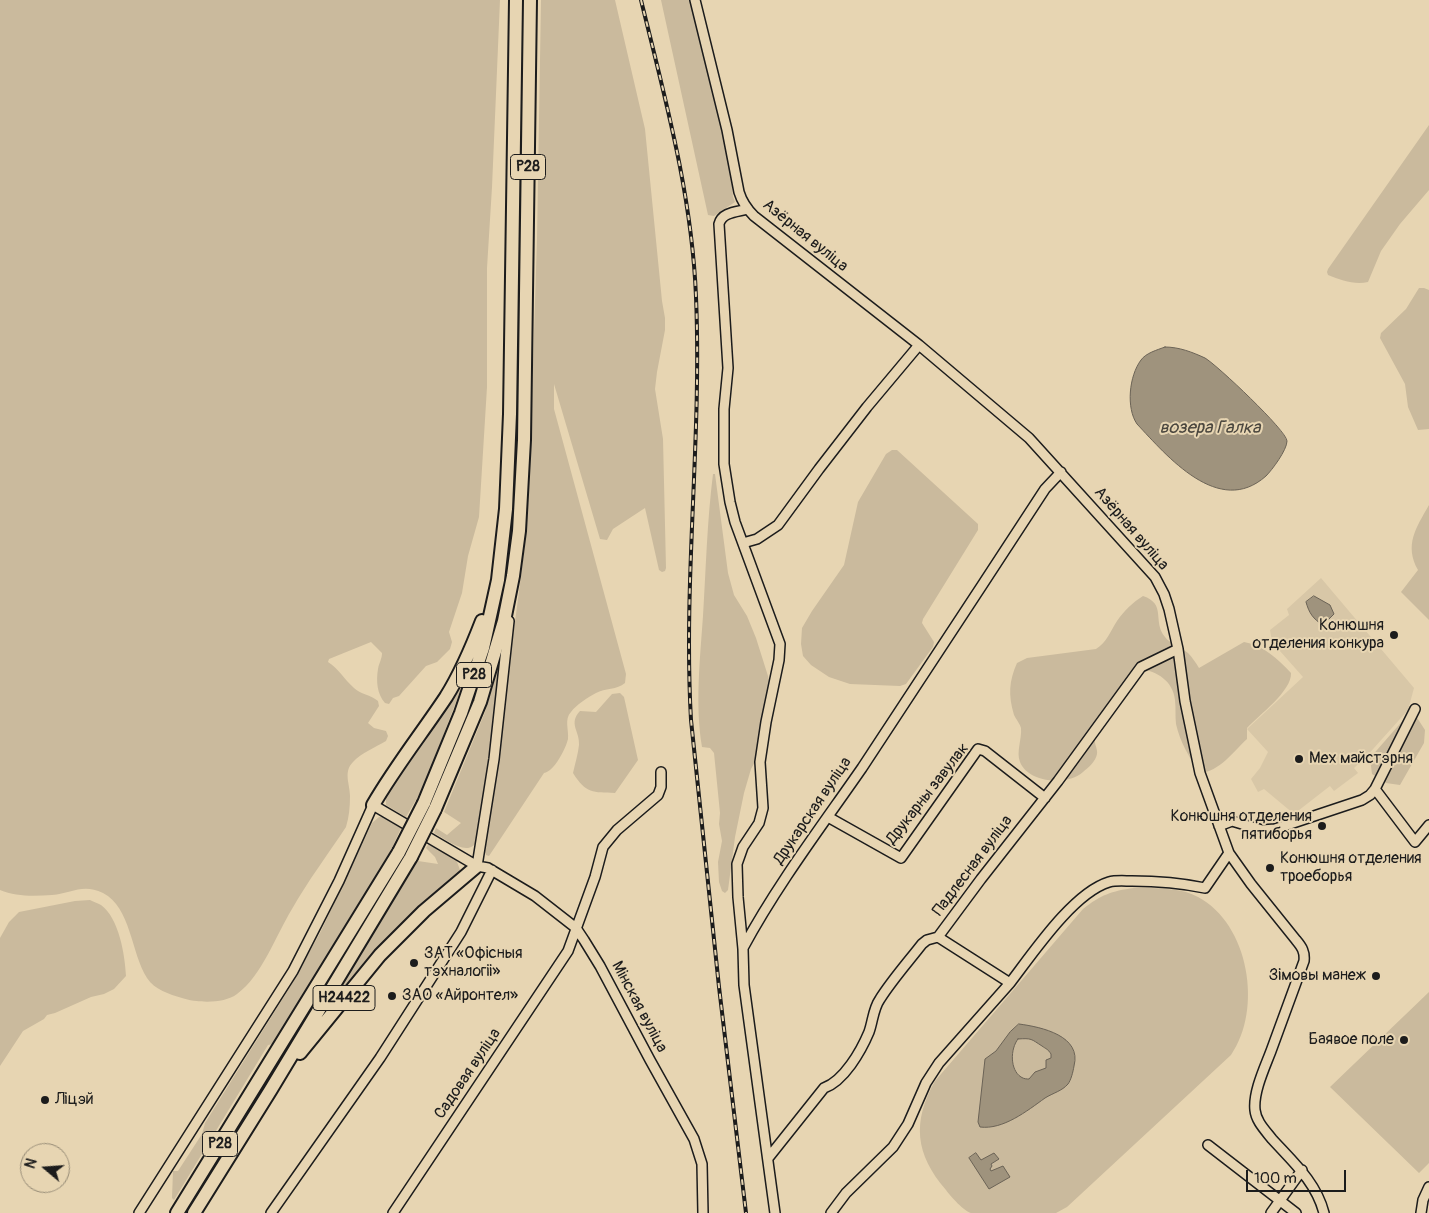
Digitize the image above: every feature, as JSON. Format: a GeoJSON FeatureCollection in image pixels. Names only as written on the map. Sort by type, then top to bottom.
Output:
{"type":"FeatureCollection","features":[{"type":"Feature","properties":{"kind":"highway","name":"Р28"},"geometry":{"type":"LineString","coordinates":[[430,806],[483,648],[498,580],[506,510],[510,414],[516,0]]}},
{"type":"Feature","properties":{"kind":"highway","name":"Р28"},"geometry":{"type":"LineString","coordinates":[[194,1213],[270,1091],[405,855],[480,702],[504,621],[519,531],[524,440],[530,0]]}},
{"type":"Feature","properties":{"kind":"highway"},"geometry":{"type":"LineString","coordinates":[[373,805],[401,760],[446,696],[473,647],[483,620],[502,541]]}},
{"type":"Feature","properties":{"kind":"highway","name":"Р28"},"geometry":{"type":"LineString","coordinates":[[177,1213],[405,855]]}},
{"type":"Feature","properties":{"kind":"highway","name":"Н24422"},"geometry":{"type":"LineString","coordinates":[[270,1091],[380,955],[424,911],[477,866]]}},
{"type":"Feature","properties":{"kind":"highway"},"geometry":{"type":"LineString","coordinates":[[204,1213],[205,1199],[210,1188]]}},
{"type":"Feature","properties":{"kind":"street","name":"Азёрная вуліца"},"geometry":{"type":"LineString","coordinates":[[695,0],[727,130],[739,192],[742,201],[748,209],[754,216],[919,345],[1029,438],[1155,577],[1164,594],[1178,650],[1185,701],[1200,773],[1229,853],[1251,884],[1300,944],[1305,955],[1260,1081],[1255,1105],[1256,1117],[1263,1128],[1302,1170]]}},
{"type":"Feature","properties":{"kind":"street"},"geometry":{"type":"LineString","coordinates":[[748,209],[724,215],[720,218],[718,224],[728,368],[724,409],[724,464],[730,502],[780,644],[779,660],[760,762],[763,808],[759,823],[743,847],[737,864],[744,985],[775,1213]]}},
{"type":"Feature","properties":{"kind":"street"},"geometry":{"type":"LineString","coordinates":[[743,543],[757,539],[778,525],[867,407],[919,345]]}},
{"type":"Feature","properties":{"kind":"street","name":"Друкарская вуліца"},"geometry":{"type":"LineString","coordinates":[[743,948],[759,920],[916,687],[1045,489],[1061,472]]}},
{"type":"Feature","properties":{"kind":"street"},"geometry":{"type":"LineString","coordinates":[[477,866],[494,759],[513,576]]}},
{"type":"Feature","properties":{"kind":"street","name":"Падлесная вуліца"},"geometry":{"type":"LineString","coordinates":[[768,1156],[824,1088],[834,1085],[856,1058],[870,1031],[873,1014],[879,1000],[922,944],[927,940],[938,937],[981,878],[1045,798],[1141,667],[1178,650]]}},
{"type":"Feature","properties":{"kind":"street"},"geometry":{"type":"LineString","coordinates":[[1219,826],[1232,821],[1262,830],[1274,829],[1362,800],[1375,789],[1415,709]]}},
{"type":"Feature","properties":{"kind":"street","name":"Друкарны завулак"},"geometry":{"type":"LineString","coordinates":[[828,817],[901,858],[978,749],[985,751],[1045,798]]}},
{"type":"Feature","properties":{"kind":"street","name":"Садовая вуліца"},"geometry":{"type":"LineString","coordinates":[[393,1213],[568,951],[604,847],[617,830],[658,795],[661,787],[661,772]]}},
{"type":"Feature","properties":{"kind":"street"},"geometry":{"type":"LineString","coordinates":[[1375,789],[1415,842],[1429,825]]}},
{"type":"Feature","properties":{"kind":"street"},"geometry":{"type":"LineString","coordinates":[[139,1213],[293,971],[339,881],[373,805]]}},
{"type":"Feature","properties":{"kind":"street","name":"Мінская вуліца"},"geometry":{"type":"LineString","coordinates":[[373,805],[477,866],[492,870],[535,896],[576,928],[600,966],[694,1139],[700,1156],[703,1174],[703,1213]]}},
{"type":"Feature","properties":{"kind":"street"},"geometry":{"type":"LineString","coordinates":[[831,1213],[846,1193],[894,1147],[908,1124],[926,1083],[940,1063],[1010,982],[1064,915],[1082,899],[1110,882],[1171,883],[1205,888],[1229,853]]}},
{"type":"Feature","properties":{"kind":"street"},"geometry":{"type":"LineString","coordinates":[[271,1213],[338,1115],[380,1058],[460,932],[492,870]]}},
{"type":"Feature","properties":{"kind":"street"},"geometry":{"type":"LineString","coordinates":[[938,937],[1010,982]]}},
{"type":"Feature","properties":{"kind":"street"},"geometry":{"type":"LineString","coordinates":[[1208,1146],[1296,1213]]}},
{"type":"Feature","properties":{"kind":"street"},"geometry":{"type":"LineString","coordinates":[[1271,1213],[1302,1170],[1316,1192],[1324,1213]]}},
{"type":"Feature","properties":{"kind":"street"},"geometry":{"type":"LineString","coordinates":[[1421,1213],[1423,1200],[1429,1188]]}},
{"type":"Feature","properties":{"kind":"shaded area"},"geometry":{"type":"Polygon","coordinates":[[[0,0],[500,0],[487,268],[487,387],[479,517],[468,556],[462,593],[449,632],[452,642],[450,649],[437,662],[426,666],[399,696],[393,698],[389,704],[385,703],[380,696],[377,683],[378,667],[382,653],[371,642],[329,659],[328,662],[354,688],[378,701],[379,706],[368,723],[374,728],[386,731],[388,736],[386,741],[360,756],[350,766],[348,778],[350,804],[346,827],[298,899],[254,977],[237,994],[225,1000],[203,1002],[188,1000],[167,993],[154,986],[142,968],[125,919],[112,900],[103,893],[96,890],[78,889],[59,894],[32,896],[12,894],[0,890],[0,0]]]}},
{"type":"Feature","properties":{"kind":"shaded area"},"geometry":{"type":"Polygon","coordinates":[[[541,0],[615,0],[645,129],[665,318],[665,330],[655,389],[663,439],[666,568],[662,572],[659,570],[645,508],[613,529],[607,540],[600,539],[554,384],[554,409],[626,674],[625,683],[618,687],[600,691],[579,704],[571,712],[567,721],[568,739],[565,748],[552,769],[544,773],[489,856],[485,852],[525,545],[529,491],[537,239],[541,0]]]}},
{"type":"Feature","properties":{"kind":"shaded area"},"geometry":{"type":"Polygon","coordinates":[[[661,0],[695,0],[727,130],[735,202],[714,216],[708,215],[661,0]]]}},
{"type":"Feature","properties":{"kind":"shaded area"},"geometry":{"type":"Polygon","coordinates":[[[1429,125],[1429,190],[1400,224],[1381,251],[1368,282],[1353,282],[1328,275],[1328,269],[1429,125]]]}},
{"type":"Feature","properties":{"kind":"shaded area"},"geometry":{"type":"Polygon","coordinates":[[[1419,288],[1429,290],[1429,429],[1418,430],[1408,407],[1405,384],[1380,338],[1381,333],[1406,309],[1419,288]]]}},
{"type":"Feature","properties":{"kind":"shaded area"},"geometry":{"type":"Polygon","coordinates":[[[892,450],[897,450],[978,524],[978,530],[923,619],[922,623],[934,642],[933,647],[906,684],[900,686],[850,684],[829,677],[811,665],[803,656],[801,644],[802,628],[844,565],[858,502],[886,454],[892,450]]]}},
{"type":"Feature","properties":{"kind":"shaded area"},"geometry":{"type":"Polygon","coordinates":[[[713,474],[715,474],[728,573],[734,595],[747,616],[756,638],[775,704],[765,743],[751,769],[744,793],[735,837],[728,890],[725,893],[722,891],[719,882],[718,862],[722,841],[714,753],[710,748],[702,747],[698,698],[713,474]]]}},
{"type":"Feature","properties":{"kind":"shaded area"},"geometry":{"type":"Polygon","coordinates":[[[1429,505],[1429,620],[1401,592],[1418,570],[1412,553],[1413,537],[1429,505]]]}},
{"type":"Feature","properties":{"kind":"shaded area"},"geometry":{"type":"Polygon","coordinates":[[[1321,578],[1414,688],[1408,710],[1354,768],[1358,773],[1334,791],[1330,786],[1294,814],[1264,789],[1258,792],[1251,779],[1260,768],[1268,752],[1247,729],[1303,677],[1272,642],[1270,630],[1289,615],[1287,609],[1321,578]]]}},
{"type":"Feature","properties":{"kind":"shaded area"},"geometry":{"type":"Polygon","coordinates":[[[1143,596],[1155,604],[1159,625],[1165,637],[1188,653],[1199,668],[1244,642],[1258,646],[1270,653],[1291,673],[1290,680],[1281,695],[1247,728],[1247,739],[1231,755],[1214,769],[1200,773],[1180,737],[1176,721],[1174,693],[1171,687],[1168,682],[1158,675],[1140,669],[1113,702],[1102,720],[1095,739],[1096,757],[1083,772],[1059,781],[1039,778],[1031,774],[1024,769],[1020,762],[1021,728],[1014,715],[1010,695],[1012,676],[1017,663],[1027,658],[1096,649],[1106,640],[1123,614],[1143,596]]]}},
{"type":"Feature","properties":{"kind":"shaded area"},"geometry":{"type":"Polygon","coordinates":[[[475,652],[424,786],[406,817],[386,805],[386,795],[475,652]]]}},
{"type":"Feature","properties":{"kind":"shaded area"},"geometry":{"type":"Polygon","coordinates":[[[501,659],[478,838],[475,844],[464,848],[434,833],[436,828],[447,835],[461,823],[444,812],[485,712],[501,659]]]}},
{"type":"Feature","properties":{"kind":"shaded area"},"geometry":{"type":"Polygon","coordinates":[[[620,693],[624,697],[638,760],[615,793],[591,790],[582,785],[573,773],[579,745],[575,720],[580,711],[596,712],[612,694],[620,693]]]}},
{"type":"Feature","properties":{"kind":"shaded area"},"geometry":{"type":"Polygon","coordinates":[[[1412,710],[1425,730],[1424,743],[1400,785],[1386,783],[1372,774],[1370,758],[1412,710]]]}},
{"type":"Feature","properties":{"kind":"shaded area"},"geometry":{"type":"Polygon","coordinates":[[[385,816],[402,826],[390,852],[273,1044],[268,1045],[174,1200],[172,1198],[173,1171],[178,1171],[202,1134],[205,1123],[290,987],[321,931],[372,823],[379,817],[385,816]]]}},
{"type":"Feature","properties":{"kind":"shaded area"},"geometry":{"type":"Polygon","coordinates":[[[430,841],[456,859],[460,870],[458,875],[326,1014],[323,1014],[418,861],[438,864],[435,857],[426,848],[430,841]]]}},
{"type":"Feature","properties":{"kind":"shaded area"},"geometry":{"type":"Polygon","coordinates":[[[1134,888],[1167,889],[1191,894],[1215,910],[1229,927],[1239,947],[1246,969],[1247,1015],[1241,1036],[1231,1055],[1067,1207],[1056,1213],[968,1212],[954,1200],[936,1177],[923,1151],[920,1124],[923,1110],[935,1081],[1083,909],[1107,894],[1134,888]]]}},
{"type":"Feature","properties":{"kind":"shaded area"},"geometry":{"type":"Polygon","coordinates":[[[90,900],[101,905],[107,911],[117,928],[126,976],[114,989],[47,1015],[44,1019],[23,1031],[0,1066],[0,938],[9,922],[19,912],[75,901],[90,900]]]}},
{"type":"Feature","properties":{"kind":"shaded area","name":"Баявое поле"},"geometry":{"type":"Polygon","coordinates":[[[1429,992],[1429,1163],[1419,1173],[1330,1087],[1429,992]]]}},
{"type":"Feature","properties":{"kind":"water","name":"возера Галка"},"geometry":{"type":"Polygon","coordinates":[[[1165,347],[1185,350],[1212,363],[1250,398],[1284,435],[1287,441],[1285,449],[1266,476],[1248,487],[1230,490],[1212,486],[1195,478],[1179,466],[1137,424],[1130,401],[1134,374],[1141,360],[1146,355],[1165,347]]]}},
{"type":"Feature","properties":{"kind":"water"},"geometry":{"type":"Polygon","coordinates":[[[1314,596],[1330,605],[1334,614],[1323,625],[1314,618],[1307,606],[1306,602],[1314,596]]]}},
{"type":"Feature","properties":{"kind":"water"},"geometry":{"type":"Polygon","coordinates":[[[1019,1024],[1049,1031],[1066,1040],[1072,1047],[1075,1056],[1072,1076],[1068,1084],[1063,1088],[1006,1123],[997,1126],[980,1127],[978,1122],[985,1059],[996,1051],[1010,1032],[1019,1024]],[[1018,1039],[1014,1048],[1013,1065],[1017,1074],[1022,1078],[1029,1079],[1035,1072],[1046,1068],[1046,1060],[1051,1058],[1051,1054],[1033,1040],[1018,1039]]]}},
{"type":"Feature","properties":{"kind":"water"},"geometry":{"type":"Polygon","coordinates":[[[976,1153],[981,1160],[994,1153],[999,1159],[991,1164],[991,1171],[1003,1166],[1010,1177],[989,1189],[969,1158],[976,1153]]]}},
{"type":"Feature","properties":{"kind":"railway"},"geometry":{"type":"LineString","coordinates":[[641,0],[676,147],[689,221],[693,259],[696,297],[697,403],[689,614],[691,720],[719,987],[746,1213]]}},
{"type":"Feature","properties":{"kind":"place","name":"Конюшня отделения конкура"},"geometry":{"type":"Point","coordinates":[1394,635]}},
{"type":"Feature","properties":{"kind":"place","name":"Мех майстэрня"},"geometry":{"type":"Point","coordinates":[1299,759]}},
{"type":"Feature","properties":{"kind":"place","name":"Конюшня отделения пятиборья"},"geometry":{"type":"Point","coordinates":[1322,826]}},
{"type":"Feature","properties":{"kind":"place","name":"Конюшня отделения троеборья"},"geometry":{"type":"Point","coordinates":[1270,868]}},
{"type":"Feature","properties":{"kind":"place","name":"ЗАТ «Офісныя тэхналогіі»"},"geometry":{"type":"Point","coordinates":[414,963]}},
{"type":"Feature","properties":{"kind":"place","name":"Зімовы манеж"},"geometry":{"type":"Point","coordinates":[1376,976]}},
{"type":"Feature","properties":{"kind":"place","name":"ЗАО «Айронтел»"},"geometry":{"type":"Point","coordinates":[392,996]}},
{"type":"Feature","properties":{"kind":"place","name":"Баявое поле"},"geometry":{"type":"Point","coordinates":[1404,1040]}},
{"type":"Feature","properties":{"kind":"place","name":"Ліцэй"},"geometry":{"type":"Point","coordinates":[45,1100]}}]}
